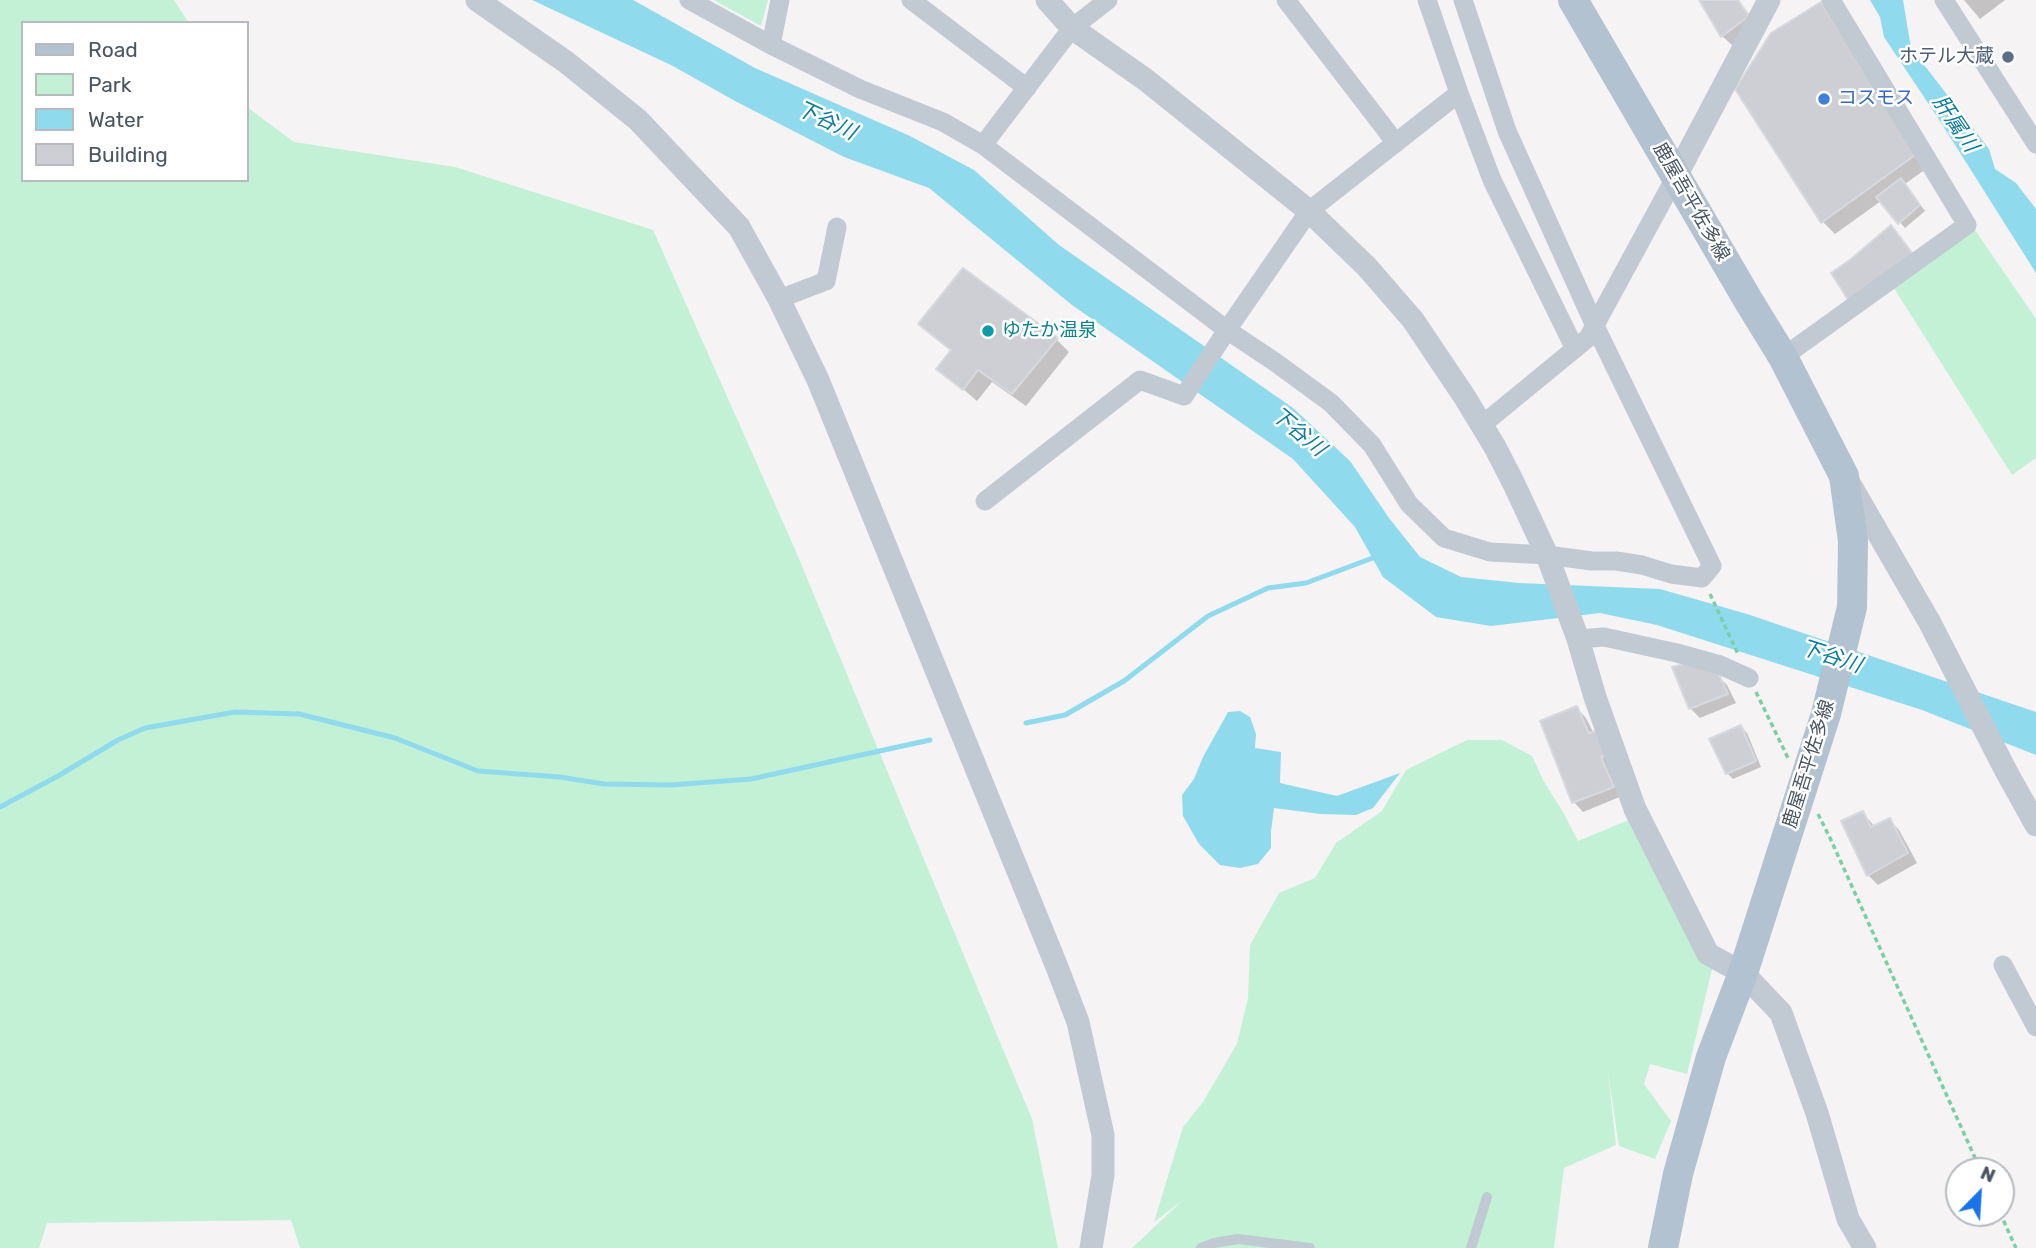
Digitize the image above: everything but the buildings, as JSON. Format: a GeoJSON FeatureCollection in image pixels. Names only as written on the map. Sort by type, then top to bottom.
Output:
{"type":"FeatureCollection","features":[{"type":"Feature","properties":{"kind":"main road","name":"鹿屋吾平佐多線"},"geometry":{"type":"LineString","coordinates":[[1573,0],[1783,357],[1844,475],[1853,541],[1852,607],[1826,714],[1743,973],[1711,1057],[1678,1174],[1663,1248]]}},
{"type":"Feature","properties":{"kind":"street"},"geometry":{"type":"LineString","coordinates":[[477,0],[566,62],[638,120],[739,227],[779,299],[818,380],[1077,1022],[1103,1135],[1103,1175],[1091,1248]]}},
{"type":"Feature","properties":{"kind":"street"},"geometry":{"type":"LineString","coordinates":[[689,0],[860,89],[943,122],[984,145],[1227,330],[1331,403],[1372,445],[1409,504],[1444,538],[1490,552],[1616,561],[1702,578],[1712,566],[1595,326],[1507,131],[1463,0]]}},
{"type":"Feature","properties":{"kind":"street"},"geometry":{"type":"LineString","coordinates":[[771,45],[780,0]]}},
{"type":"Feature","properties":{"kind":"street"},"geometry":{"type":"LineString","coordinates":[[911,0],[1027,88]]}},
{"type":"Feature","properties":{"kind":"street"},"geometry":{"type":"LineString","coordinates":[[1047,0],[1072,28],[1146,80],[1309,211],[1367,267],[1413,320],[1482,425],[1514,484],[1547,555],[1635,809],[1708,954],[1743,973],[1781,1013],[1817,1113],[1848,1219],[1864,1248]]}},
{"type":"Feature","properties":{"kind":"street"},"geometry":{"type":"LineString","coordinates":[[984,145],[1072,28],[1108,0]]}},
{"type":"Feature","properties":{"kind":"street"},"geometry":{"type":"LineString","coordinates":[[1286,0],[1396,143]]}},
{"type":"Feature","properties":{"kind":"street"},"geometry":{"type":"LineString","coordinates":[[1427,0],[1492,180],[1575,349]]}},
{"type":"Feature","properties":{"kind":"street"},"geometry":{"type":"LineString","coordinates":[[1482,425],[1588,338],[1769,0]]}},
{"type":"Feature","properties":{"kind":"street"},"geometry":{"type":"LineString","coordinates":[[1783,357],[1967,225],[1831,0]]}},
{"type":"Feature","properties":{"kind":"street"},"geometry":{"type":"LineString","coordinates":[[1944,0],[2036,144]]}},
{"type":"Feature","properties":{"kind":"street"},"geometry":{"type":"LineString","coordinates":[[985,500],[1140,380],[1184,396],[1309,211],[1459,93]]}},
{"type":"Feature","properties":{"kind":"street"},"geometry":{"type":"LineString","coordinates":[[779,299],[826,281],[837,228]]}},
{"type":"Feature","properties":{"kind":"street"},"geometry":{"type":"LineString","coordinates":[[1844,475],[1930,623],[2036,825]]}},
{"type":"Feature","properties":{"kind":"street"},"geometry":{"type":"LineString","coordinates":[[1578,639],[1604,637],[1677,653],[1720,665],[1749,678]]}},
{"type":"Feature","properties":{"kind":"street"},"geometry":{"type":"LineString","coordinates":[[2003,965],[2036,1027]]}},
{"type":"Feature","properties":{"kind":"lane"},"geometry":{"type":"LineString","coordinates":[[1471,1248],[1487,1197]]}},
{"type":"Feature","properties":{"kind":"lane"},"geometry":{"type":"LineString","coordinates":[[1201,1248],[1238,1239],[1310,1248]]}},
{"type":"Feature","properties":{"kind":"path"},"geometry":{"type":"LineString","coordinates":[[1702,578],[1793,766]]}},
{"type":"Feature","properties":{"kind":"path"},"geometry":{"type":"LineString","coordinates":[[1818,814],[1975,1157]]}},
{"type":"Feature","properties":{"kind":"path"},"geometry":{"type":"LineString","coordinates":[[2006,1227],[2016,1248]]}},
{"type":"Feature","properties":{"kind":"green space"},"geometry":{"type":"Polygon","coordinates":[[[0,0],[174,0],[188,21],[21,21],[21,182],[248,182],[248,108],[294,142],[455,167],[653,230],[794,547],[1032,1119],[1058,1248],[300,1248],[291,1220],[47,1223],[39,1248],[0,1248],[0,0]]]}},
{"type":"Feature","properties":{"kind":"green space"},"geometry":{"type":"Polygon","coordinates":[[[714,0],[768,0],[761,26],[714,0]]]}},
{"type":"Feature","properties":{"kind":"green space"},"geometry":{"type":"Polygon","coordinates":[[[1973,227],[2036,319],[2036,458],[2012,475],[1892,285],[1973,227]]]}},
{"type":"Feature","properties":{"kind":"green space"},"geometry":{"type":"Polygon","coordinates":[[[1467,740],[1502,740],[1532,756],[1578,841],[1631,819],[1713,965],[1687,1074],[1650,1064],[1644,1084],[1671,1121],[1655,1159],[1619,1146],[1608,1073],[1616,1145],[1564,1168],[1554,1248],[1132,1248],[1183,1200],[1154,1222],[1183,1127],[1203,1102],[1237,1044],[1248,998],[1250,945],[1279,893],[1315,878],[1336,843],[1382,811],[1406,770],[1467,740]]]}},
{"type":"Feature","properties":{"kind":"water","name":"下谷川"},"geometry":{"type":"Polygon","coordinates":[[[532,0],[633,0],[755,68],[910,136],[974,170],[1059,245],[1293,408],[1350,461],[1420,557],[1461,577],[1519,583],[1660,589],[1747,614],[2036,712],[2036,755],[1922,710],[1657,625],[1600,613],[1491,626],[1436,617],[1383,577],[1355,527],[1293,459],[1072,305],[929,188],[844,157],[671,65],[532,0]]]}},
{"type":"Feature","properties":{"kind":"water","name":"肝属川"},"geometry":{"type":"Polygon","coordinates":[[[1870,0],[1903,0],[1911,48],[1989,149],[1995,169],[2016,183],[2036,209],[2036,273],[1884,37],[1880,17],[1870,0]]]}},
{"type":"Feature","properties":{"kind":"water"},"geometry":{"type":"Polygon","coordinates":[[[1240,711],[1250,717],[1256,734],[1255,748],[1281,752],[1280,783],[1337,796],[1400,773],[1373,808],[1356,815],[1274,808],[1271,848],[1258,864],[1240,868],[1220,865],[1199,844],[1183,816],[1182,795],[1194,779],[1228,712],[1240,711]]]}},
{"type":"Feature","properties":{"kind":"waterway"},"geometry":{"type":"LineString","coordinates":[[1026,723],[1065,715],[1124,681],[1208,616],[1268,588],[1306,583],[1378,556]]}},
{"type":"Feature","properties":{"kind":"waterway"},"geometry":{"type":"LineString","coordinates":[[0,807],[118,740],[145,728],[235,712],[299,714],[395,738],[478,771],[560,777],[604,784],[671,785],[751,779],[930,740]]}},
{"type":"Feature","properties":{"kind":"place","name":"ホテル大蔵"},"geometry":{"type":"Point","coordinates":[2008,57]}},
{"type":"Feature","properties":{"kind":"place","name":"コスモス"},"geometry":{"type":"Point","coordinates":[1824,99]}},
{"type":"Feature","properties":{"kind":"place","name":"ゆたか温泉"},"geometry":{"type":"Point","coordinates":[988,331]}}]}
